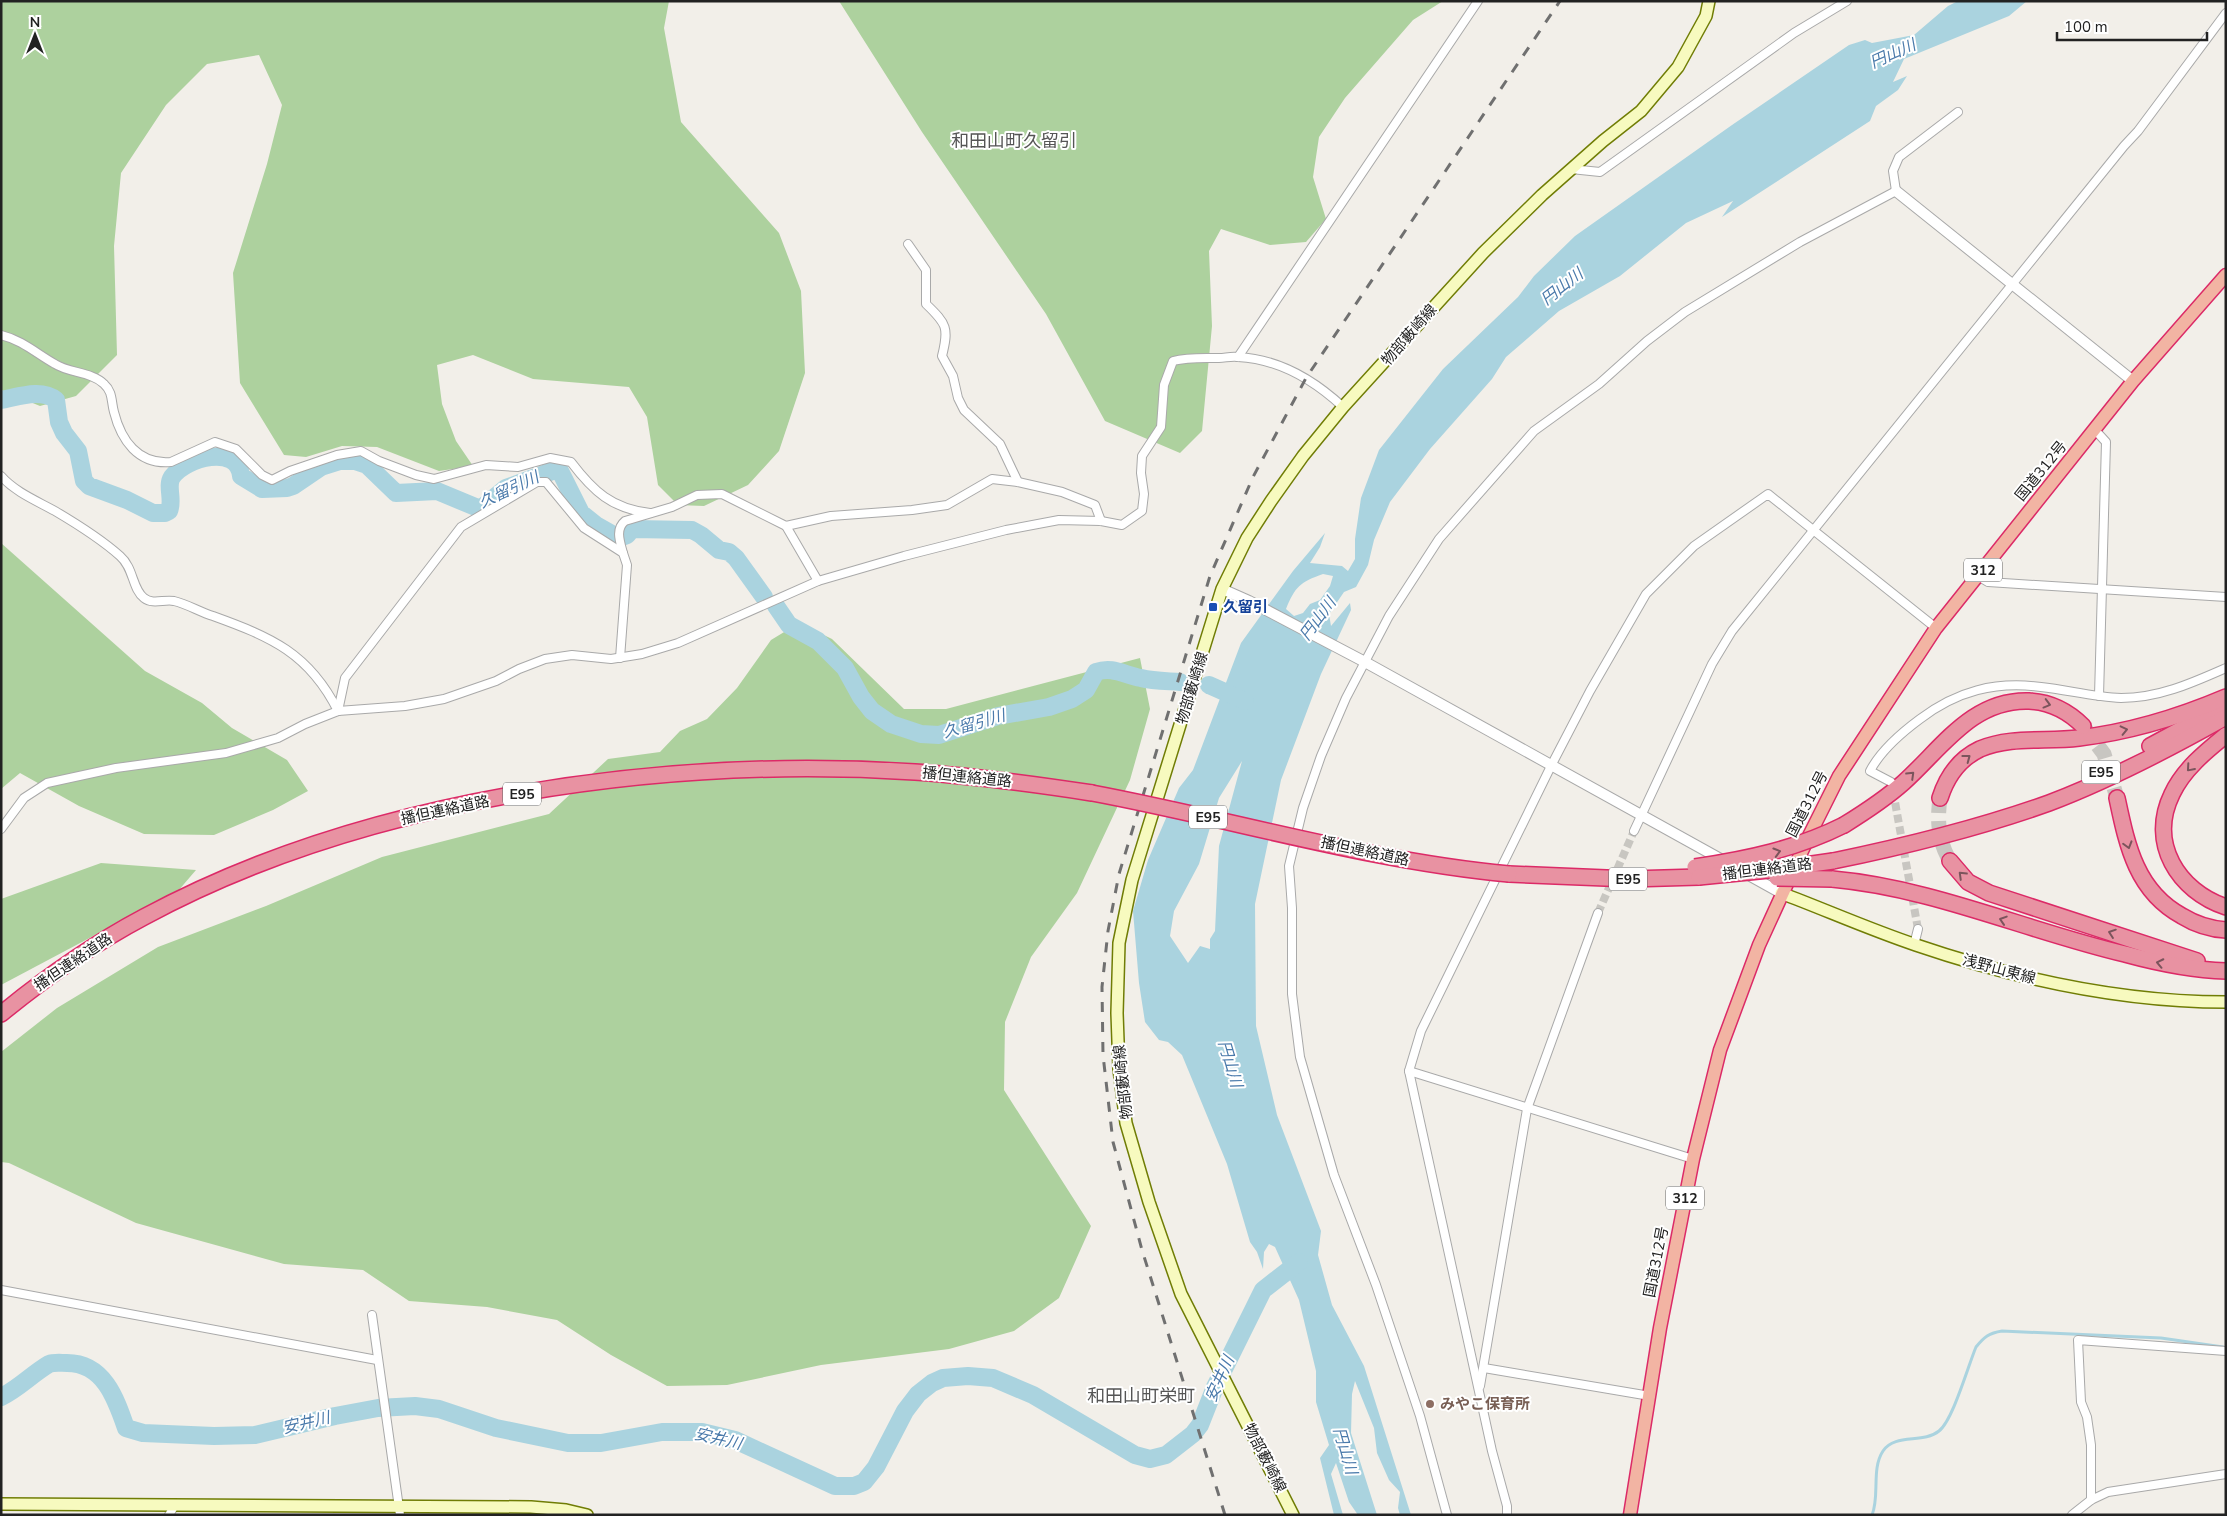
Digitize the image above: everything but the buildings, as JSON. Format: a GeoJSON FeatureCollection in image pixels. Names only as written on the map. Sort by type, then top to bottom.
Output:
{"type":"FeatureCollection","features":[{"type":"Feature","properties":{"kind":"highway","name":"国道312号"},"geometry":{"type":"LineString","coordinates":[[1630,1515],[1660,1328],[1693,1159],[1720,1050],[1759,945],[1782,893],[1839,776],[1936,628],[2133,381],[2226,275]]}},
{"type":"Feature","properties":{"kind":"highway"},"geometry":{"type":"LineString","coordinates":[[1940,798],[1949,776],[1957,766],[1978,750],[1989,745],[2002,742],[2064,740],[2118,732],[2162,720],[2226,696]]}},
{"type":"Feature","properties":{"kind":"highway"},"geometry":{"type":"LineString","coordinates":[[1698,875],[1781,851],[1816,838],[1844,824],[1889,795],[1956,730],[1988,708],[2011,702],[2046,703],[2067,712],[2083,726]]}},
{"type":"Feature","properties":{"kind":"highway","name":"播但連絡道路"},"geometry":{"type":"LineString","coordinates":[[1971,828],[2048,797],[2226,705]]}},
{"type":"Feature","properties":{"kind":"highway","name":"播但連絡道路"},"geometry":{"type":"LineString","coordinates":[[1,1014],[80,955],[143,917],[210,884],[329,840],[391,822],[458,806],[595,782],[661,775],[791,769],[913,772],[969,776],[1092,793],[1368,853],[1428,864],[1557,878],[1623,874],[1698,875],[1770,870],[1833,861],[1886,850],[1971,828],[2050,802],[2082,789],[2178,744],[2226,718]]}},
{"type":"Feature","properties":{"kind":"highway"},"geometry":{"type":"LineString","coordinates":[[2226,735],[2194,762],[2177,785],[2167,807],[2164,830],[2168,853],[2178,875],[2190,888],[2204,898],[2226,908]]}},
{"type":"Feature","properties":{"kind":"highway"},"geometry":{"type":"LineString","coordinates":[[2117,798],[2133,861],[2139,874],[2155,896],[2165,905],[2190,921],[2226,930]]}},
{"type":"Feature","properties":{"kind":"highway"},"geometry":{"type":"LineString","coordinates":[[1950,861],[1968,882],[1990,893],[2182,957],[2226,967]]}},
{"type":"Feature","properties":{"kind":"highway"},"geometry":{"type":"LineString","coordinates":[[1698,875],[1832,879],[1871,883],[1927,895],[2066,939],[2159,963],[2200,970],[2226,971]]}},
{"type":"Feature","properties":{"kind":"main road","name":"物部藪崎線"},"geometry":{"type":"LineString","coordinates":[[1294,1515],[1181,1294],[1137,1164],[1126,1123],[1119,1069],[1117,1013],[1119,943],[1132,880],[1222,589],[1247,538],[1271,501],[1303,456],[1343,407],[1483,253],[1542,195],[1641,111],[1678,66],[1706,16],[1709,1]]}},
{"type":"Feature","properties":{"kind":"main road","name":"浅野山東線"},"geometry":{"type":"LineString","coordinates":[[1782,893],[1914,945],[1963,960],[2086,990],[2125,996],[2226,1002]]}},
{"type":"Feature","properties":{"kind":"main road"},"geometry":{"type":"LineString","coordinates":[[1,1504],[172,1510],[400,1511],[531,1507],[566,1510],[587,1515]]}},
{"type":"Feature","properties":{"kind":"street"},"geometry":{"type":"LineString","coordinates":[[1238,356],[1478,1]]}},
{"type":"Feature","properties":{"kind":"street"},"geometry":{"type":"LineString","coordinates":[[1571,169],[1600,172],[1794,33],[1847,1]]}},
{"type":"Feature","properties":{"kind":"street"},"geometry":{"type":"LineString","coordinates":[[1634,831],[1712,664],[1732,631],[2138,131],[2226,13]]}},
{"type":"Feature","properties":{"kind":"street"},"geometry":{"type":"LineString","coordinates":[[1958,112],[1899,157],[1893,171],[1896,191],[2133,381]]}},
{"type":"Feature","properties":{"kind":"street"},"geometry":{"type":"LineString","coordinates":[[1447,1515],[1420,1416],[1376,1285],[1334,1175],[1300,1057],[1292,994],[1292,908],[1289,866],[1303,808],[1321,756],[1361,659],[1439,539],[1534,431],[1599,384],[1647,341],[1685,312],[1800,242],[1896,191]]}},
{"type":"Feature","properties":{"kind":"street"},"geometry":{"type":"LineString","coordinates":[[908,244],[926,270],[926,304],[941,318],[947,334],[942,356],[953,376],[958,398],[964,410],[1000,444],[1018,482]]}},
{"type":"Feature","properties":{"kind":"street"},"geometry":{"type":"LineString","coordinates":[[1,335],[27,346],[56,365],[101,381],[111,391],[114,416],[126,443],[132,450],[164,463],[171,462],[215,442],[236,449],[262,475],[272,480],[337,455],[361,451],[409,472],[434,479],[486,465],[518,467],[550,458],[571,462],[588,486],[609,500],[636,512],[650,513]]}},
{"type":"Feature","properties":{"kind":"street"},"geometry":{"type":"LineString","coordinates":[[1,829],[24,798],[47,783],[116,768],[226,753],[278,738],[305,724],[338,711],[406,706],[444,699],[496,681],[519,669],[545,659],[572,655],[611,659],[642,654],[678,642],[818,581],[1006,530],[1059,520],[1122,525],[1142,511],[1144,494],[1141,473],[1142,456],[1160,427],[1164,385],[1173,361],[1186,357],[1238,356],[1273,364],[1294,372],[1323,389],[1343,407]]}},
{"type":"Feature","properties":{"kind":"street"},"geometry":{"type":"LineString","coordinates":[[2095,430],[2106,442],[2100,588],[2099,696]]}},
{"type":"Feature","properties":{"kind":"street"},"geometry":{"type":"LineString","coordinates":[[1,476],[20,491],[67,518],[119,555],[127,563],[138,591],[144,598],[151,602],[174,601],[258,632],[284,648],[311,669],[328,691],[338,711]]}},
{"type":"Feature","properties":{"kind":"street"},"geometry":{"type":"LineString","coordinates":[[786,526],[831,516],[912,510],[947,504],[992,479],[1018,482],[1062,492],[1096,505],[1101,522]]}},
{"type":"Feature","properties":{"kind":"street"},"geometry":{"type":"LineString","coordinates":[[338,711],[345,678],[461,527],[536,482],[546,482],[584,528],[622,548]]}},
{"type":"Feature","properties":{"kind":"street"},"geometry":{"type":"LineString","coordinates":[[620,658],[627,566],[619,533],[620,525],[625,521],[672,507],[697,495],[722,494],[786,526],[818,581]]}},
{"type":"Feature","properties":{"kind":"street"},"geometry":{"type":"LineString","coordinates":[[1507,1515],[1507,1506],[1492,1452],[1409,1071],[1421,1032],[1552,764],[1590,691],[1646,594],[1694,546],[1768,494],[1936,628]]}},
{"type":"Feature","properties":{"kind":"street"},"geometry":{"type":"LineString","coordinates":[[1978,576],[1988,582],[2226,597]]}},
{"type":"Feature","properties":{"kind":"street"},"geometry":{"type":"LineString","coordinates":[[1222,589],[1249,600],[1361,659],[1782,893]]}},
{"type":"Feature","properties":{"kind":"street"},"geometry":{"type":"LineString","coordinates":[[1891,782],[1870,771],[1876,761],[1914,723],[1932,709],[1960,695],[1982,688],[2006,686],[2040,687],[2122,698],[2163,693],[2190,684],[2226,668]]}},
{"type":"Feature","properties":{"kind":"street"},"geometry":{"type":"LineString","coordinates":[[1479,1390],[1527,1108],[1598,913]]}},
{"type":"Feature","properties":{"kind":"street"},"geometry":{"type":"LineString","coordinates":[[1914,945],[1918,929]]}},
{"type":"Feature","properties":{"kind":"street"},"geometry":{"type":"LineString","coordinates":[[1409,1071],[1693,1159]]}},
{"type":"Feature","properties":{"kind":"street"},"geometry":{"type":"LineString","coordinates":[[1,1290],[377,1360]]}},
{"type":"Feature","properties":{"kind":"street"},"geometry":{"type":"LineString","coordinates":[[372,1315],[400,1511]]}},
{"type":"Feature","properties":{"kind":"street"},"geometry":{"type":"LineString","coordinates":[[2091,1500],[2091,1445],[2087,1417],[2081,1402],[2078,1340],[2226,1351]]}},
{"type":"Feature","properties":{"kind":"street"},"geometry":{"type":"LineString","coordinates":[[1484,1368],[1650,1396]]}},
{"type":"Feature","properties":{"kind":"street"},"geometry":{"type":"LineString","coordinates":[[2075,1514],[2091,1500],[2108,1492],[2226,1474]]}},
{"type":"Feature","properties":{"kind":"green space"},"geometry":{"type":"Polygon","coordinates":[[[1,1],[669,1],[664,28],[681,122],[779,233],[801,291],[805,373],[779,451],[748,485],[704,506],[678,505],[658,485],[647,417],[629,387],[533,379],[473,355],[437,365],[442,404],[456,441],[473,466],[439,471],[377,447],[342,446],[306,457],[284,455],[240,383],[233,273],[267,164],[282,105],[259,55],[207,64],[166,105],[121,173],[114,246],[117,355],[76,396],[40,406],[1,390],[1,1]]]}},
{"type":"Feature","properties":{"kind":"green space"},"geometry":{"type":"Polygon","coordinates":[[[839,1],[1443,1],[1413,20],[1345,98],[1319,137],[1313,177],[1326,219],[1306,242],[1270,245],[1221,229],[1209,251],[1212,326],[1202,431],[1180,453],[1105,421],[1046,314],[922,132],[839,1]]]}},
{"type":"Feature","properties":{"kind":"green space"},"geometry":{"type":"Polygon","coordinates":[[[1,543],[145,671],[202,703],[232,728],[287,760],[308,791],[273,810],[214,835],[144,834],[79,806],[20,773],[1,789],[1,543]]]}},
{"type":"Feature","properties":{"kind":"green space"},"geometry":{"type":"Polygon","coordinates":[[[799,623],[832,639],[904,709],[946,709],[1140,658],[1150,709],[1130,780],[1077,893],[1031,957],[1005,1022],[1004,1090],[1091,1226],[1059,1298],[1014,1331],[949,1349],[821,1365],[727,1385],[667,1386],[611,1355],[557,1320],[487,1307],[409,1301],[363,1270],[284,1264],[136,1223],[9,1163],[1,1162],[1,1052],[57,1008],[158,947],[266,906],[382,857],[549,814],[608,759],[660,752],[680,731],[707,719],[737,688],[771,640],[799,623]]]}},
{"type":"Feature","properties":{"kind":"green space"},"geometry":{"type":"Polygon","coordinates":[[[101,863],[196,870],[178,891],[1,985],[1,899],[101,863]]]}},
{"type":"Feature","properties":{"kind":"water","name":"円山川"},"geometry":{"type":"Polygon","coordinates":[[[1958,1],[2027,1],[2009,16],[1904,59],[1893,82],[1907,76],[1898,90],[1876,106],[1870,121],[1722,217],[1733,201],[1686,223],[1620,276],[1559,311],[1506,357],[1492,379],[1430,449],[1390,502],[1374,540],[1368,565],[1356,587],[1344,592],[1329,614],[1331,626],[1350,603],[1351,610],[1321,674],[1281,780],[1255,904],[1256,1026],[1277,1115],[1321,1231],[1318,1255],[1332,1305],[1364,1366],[1411,1515],[1400,1515],[1398,1508],[1400,1492],[1389,1480],[1377,1453],[1374,1428],[1355,1381],[1352,1394],[1351,1433],[1377,1515],[1358,1515],[1349,1502],[1336,1463],[1331,1474],[1343,1515],[1334,1515],[1320,1458],[1329,1445],[1316,1402],[1316,1371],[1299,1300],[1275,1247],[1269,1244],[1264,1252],[1263,1269],[1257,1252],[1250,1242],[1227,1164],[1182,1055],[1168,1042],[1159,1040],[1145,1022],[1139,983],[1133,911],[1148,860],[1179,788],[1193,770],[1241,643],[1293,571],[1325,533],[1320,547],[1310,563],[1342,566],[1348,571],[1355,559],[1355,539],[1361,498],[1379,450],[1443,369],[1518,297],[1534,276],[1575,236],[1849,45],[1865,40],[1872,43],[1914,35],[1948,6],[1958,1]],[[1323,574],[1299,586],[1292,595],[1286,609],[1294,616],[1303,613],[1310,604],[1320,600],[1330,586],[1333,576],[1323,574]],[[1242,761],[1219,798],[1199,864],[1174,911],[1170,936],[1188,963],[1200,946],[1210,949],[1210,939],[1215,931],[1219,846],[1242,761]]]}},
{"type":"Feature","properties":{"kind":"waterway","name":"久留引川"},"geometry":{"type":"LineString","coordinates":[[1,400],[36,394],[50,396],[56,400],[59,422],[64,433],[78,451],[84,481],[89,486],[127,500],[153,513],[169,511],[171,502],[170,481],[179,470],[199,459],[211,457],[222,457],[231,460],[238,466],[241,476],[262,489],[287,488],[321,467],[340,461],[355,461],[367,465],[396,493],[437,491],[478,508],[483,507],[506,488],[555,470],[560,471],[581,513],[596,525],[619,538],[627,535],[632,529],[692,530],[719,550],[729,552],[736,558],[764,597]]}},
{"type":"Feature","properties":{"kind":"waterway","name":"久留引川"},"geometry":{"type":"LineString","coordinates":[[776,606],[789,625],[818,641],[845,668],[861,697],[872,711],[891,724],[921,734],[939,735],[998,716],[1049,707],[1072,699],[1086,690],[1096,672],[1102,670],[1113,670],[1150,680],[1180,682]]}},
{"type":"Feature","properties":{"kind":"waterway","name":"久留引川"},"geometry":{"type":"LineString","coordinates":[[1209,685],[1245,701]]}},
{"type":"Feature","properties":{"kind":"waterway","name":"安井川"},"geometry":{"type":"LineString","coordinates":[[1,1397],[49,1364],[67,1363],[90,1369],[99,1376],[113,1395],[126,1428],[143,1433],[214,1436],[255,1435],[378,1408],[415,1406],[439,1409],[496,1428],[568,1443],[601,1443],[662,1432],[702,1432],[735,1440],[835,1486],[854,1486],[864,1482],[876,1467],[905,1411],[918,1394],[932,1383],[943,1378],[968,1376],[993,1378],[1033,1395],[1135,1455],[1150,1459],[1166,1455],[1193,1434],[1200,1425],[1215,1387],[1263,1290],[1299,1262]]}},
{"type":"Feature","properties":{"kind":"waterway"},"geometry":{"type":"LineString","coordinates":[[1872,1515],[1877,1466],[1883,1451],[1895,1442],[1925,1437],[1939,1431],[1950,1416],[1955,1405],[1976,1347],[1990,1334],[2002,1331],[2161,1338],[2223,1347]]}},
{"type":"Feature","properties":{"kind":"tunnel"},"geometry":{"type":"LineString","coordinates":[[2084,727],[2104,754],[2117,798]]}},
{"type":"Feature","properties":{"kind":"tunnel"},"geometry":{"type":"LineString","coordinates":[[1893,791],[1918,929]]}},
{"type":"Feature","properties":{"kind":"tunnel"},"geometry":{"type":"LineString","coordinates":[[1940,798],[1939,830],[1943,846],[1950,861]]}},
{"type":"Feature","properties":{"kind":"tunnel"},"geometry":{"type":"LineString","coordinates":[[1598,913],[1634,831]]}},
{"type":"Feature","properties":{"kind":"railway"},"geometry":{"type":"LineString","coordinates":[[1225,1515],[1142,1250],[1113,1142],[1103,1055],[1102,987],[1108,931],[1119,874],[1210,576],[1253,477],[1306,378],[1560,1]]}},
{"type":"Feature","properties":{"kind":"place","name":"久留引"},"geometry":{"type":"Point","coordinates":[1213,607]}},
{"type":"Feature","properties":{"kind":"place","name":"みやこ保育所"},"geometry":{"type":"Point","coordinates":[1430,1404]}},
{"type":"Feature","properties":{"kind":"district","name":"和田山町久留引"},"geometry":{"type":"Point","coordinates":[1014,141]}},
{"type":"Feature","properties":{"kind":"district","name":"和田山町栄町"},"geometry":{"type":"Point","coordinates":[1141,1396]}}]}
